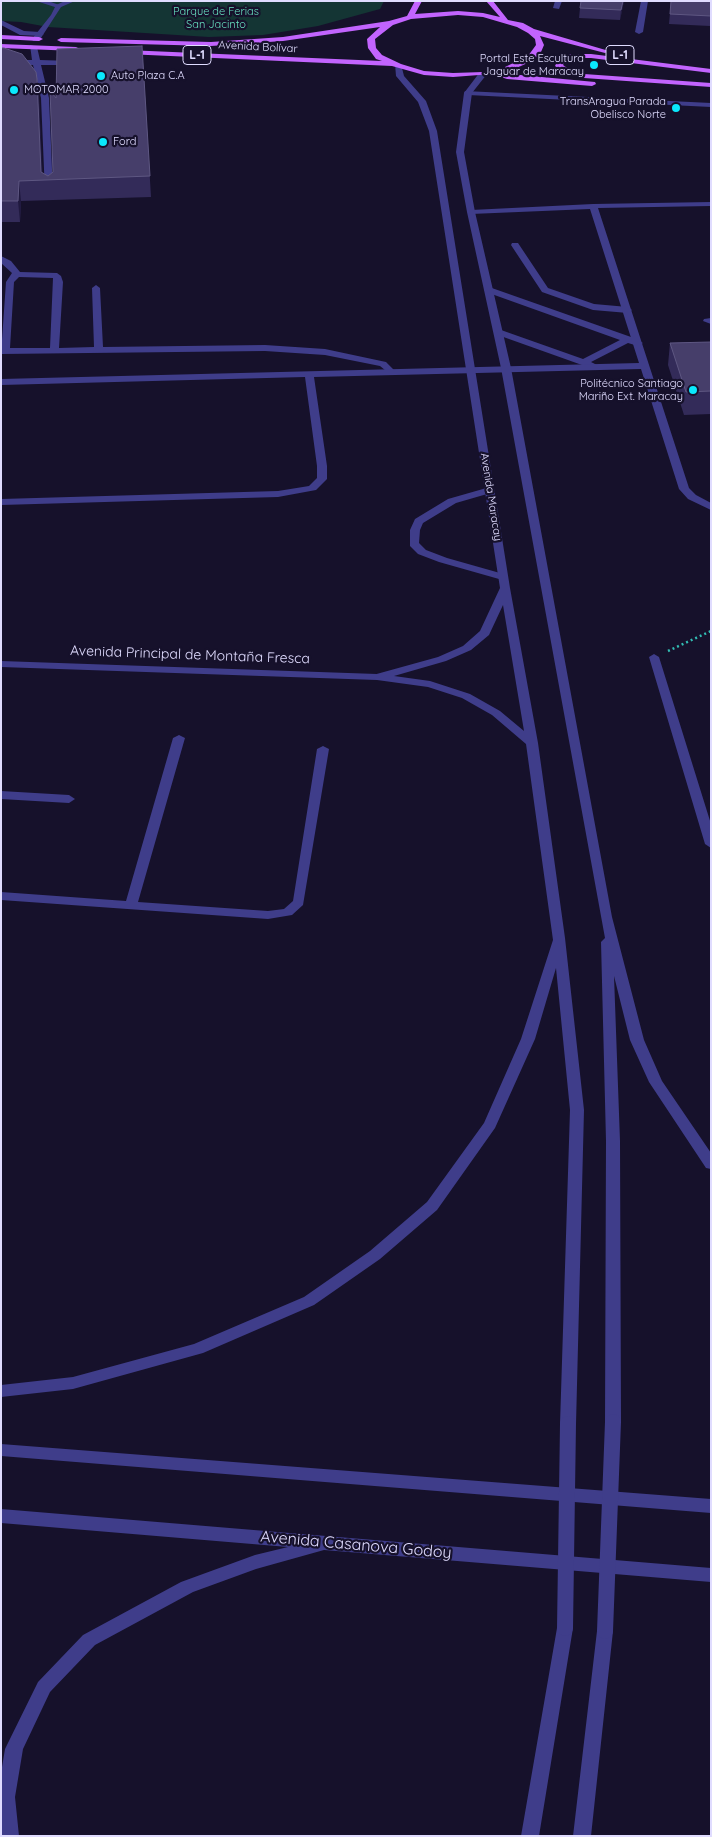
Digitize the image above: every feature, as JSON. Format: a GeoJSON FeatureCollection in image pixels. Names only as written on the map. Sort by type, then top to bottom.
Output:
{"type":"FeatureCollection","features":[{"type":"Feature","properties":{"kind":"main road"},"geometry":{"type":"LineString","coordinates":[[410,17],[419,1]]}},
{"type":"Feature","properties":{"kind":"main road"},"geometry":{"type":"LineString","coordinates":[[489,1],[505,19]]}},
{"type":"Feature","properties":{"kind":"main road","name":"L-1"},"geometry":{"type":"LineString","coordinates":[[532,31],[538,38],[540,45],[537,52],[531,58],[514,67],[487,73],[453,75],[424,73],[396,66],[379,57],[372,48],[371,39],[378,31],[390,23],[410,17],[458,13],[505,19],[532,31],[663,65],[711,71]]}},
{"type":"Feature","properties":{"kind":"main road","name":"Avenida Bolívar"},"geometry":{"type":"LineString","coordinates":[[1,37],[38,37],[130,43],[211,44],[283,39],[390,23]]}},
{"type":"Feature","properties":{"kind":"main road"},"geometry":{"type":"LineString","coordinates":[[1,46],[88,50]]}},
{"type":"Feature","properties":{"kind":"main road","name":"Avenida Bolívar"},"geometry":{"type":"LineString","coordinates":[[116,51],[396,66]]}},
{"type":"Feature","properties":{"kind":"main road"},"geometry":{"type":"LineString","coordinates":[[663,65],[591,56],[574,56],[562,60],[559,66],[567,72],[584,76],[711,86]]}},
{"type":"Feature","properties":{"kind":"main road","name":"L-1"},"geometry":{"type":"LineString","coordinates":[[487,73],[507,77],[577,83],[711,86]]}},
{"type":"Feature","properties":{"kind":"street"},"geometry":{"type":"LineString","coordinates":[[39,1],[58,6]]}},
{"type":"Feature","properties":{"kind":"street"},"geometry":{"type":"LineString","coordinates":[[1,22],[23,33],[38,37],[58,6],[72,1]]}},
{"type":"Feature","properties":{"kind":"street"},"geometry":{"type":"LineString","coordinates":[[639,32],[645,1]]}},
{"type":"Feature","properties":{"kind":"street"},"geometry":{"type":"LineString","coordinates":[[33,47],[38,63],[44,98],[49,193]]}},
{"type":"Feature","properties":{"kind":"street"},"geometry":{"type":"LineString","coordinates":[[1,62],[76,63]]}},
{"type":"Feature","properties":{"kind":"street","name":"Avenida Maracay"},"geometry":{"type":"LineString","coordinates":[[396,66],[400,76],[422,101],[433,131],[444,214],[472,370],[504,583],[532,743],[559,938],[577,1110],[568,1424],[565,1628],[530,1836]]}},
{"type":"Feature","properties":{"kind":"street"},"geometry":{"type":"LineString","coordinates":[[487,73],[468,93],[460,152],[471,212],[506,368],[606,917],[637,1040],[656,1082],[711,1164]]}},
{"type":"Feature","properties":{"kind":"street"},"geometry":{"type":"LineString","coordinates":[[468,93],[711,104]]}},
{"type":"Feature","properties":{"kind":"street"},"geometry":{"type":"LineString","coordinates":[[471,212],[593,206],[711,204]]}},
{"type":"Feature","properties":{"kind":"street"},"geometry":{"type":"LineString","coordinates":[[593,206],[684,489],[692,497],[711,507]]}},
{"type":"Feature","properties":{"kind":"street"},"geometry":{"type":"LineString","coordinates":[[515,245],[545,290],[592,307],[628,310]]}},
{"type":"Feature","properties":{"kind":"street"},"geometry":{"type":"LineString","coordinates":[[1,259],[8,263],[17,274]]}},
{"type":"Feature","properties":{"kind":"street"},"geometry":{"type":"LineString","coordinates":[[54,350],[59,282],[57,276],[52,274],[17,274],[12,277],[10,282],[3,351],[265,348],[325,352],[383,364],[391,372]]}},
{"type":"Feature","properties":{"kind":"street"},"geometry":{"type":"LineString","coordinates":[[96,288],[99,349]]}},
{"type":"Feature","properties":{"kind":"street"},"geometry":{"type":"LineString","coordinates":[[489,290],[638,343]]}},
{"type":"Feature","properties":{"kind":"street"},"geometry":{"type":"LineString","coordinates":[[498,332],[596,367]]}},
{"type":"Feature","properties":{"kind":"street"},"geometry":{"type":"LineString","coordinates":[[584,362],[628,339]]}},
{"type":"Feature","properties":{"kind":"street"},"geometry":{"type":"LineString","coordinates":[[1,382],[309,376],[506,368],[646,366]]}},
{"type":"Feature","properties":{"kind":"street"},"geometry":{"type":"LineString","coordinates":[[1,502],[278,494],[312,488],[322,479],[322,466],[309,376]]}},
{"type":"Feature","properties":{"kind":"street"},"geometry":{"type":"LineString","coordinates":[[377,677],[442,659],[467,648],[485,633],[504,583],[422,552],[414,544],[415,530],[420,521],[452,501],[490,490]]}},
{"type":"Feature","properties":{"kind":"street"},"geometry":{"type":"LineString","coordinates":[[654,657],[711,844]]}},
{"type":"Feature","properties":{"kind":"street","name":"Avenida Principal de Montaña Fresca"},"geometry":{"type":"LineString","coordinates":[[1,664],[377,677]]}},
{"type":"Feature","properties":{"kind":"street"},"geometry":{"type":"LineString","coordinates":[[377,677],[430,684],[466,696],[496,712],[532,743]]}},
{"type":"Feature","properties":{"kind":"street"},"geometry":{"type":"LineString","coordinates":[[131,906],[179,738]]}},
{"type":"Feature","properties":{"kind":"street"},"geometry":{"type":"LineString","coordinates":[[1,896],[268,915],[288,912],[299,902],[323,749]]}},
{"type":"Feature","properties":{"kind":"street"},"geometry":{"type":"LineString","coordinates":[[1,795],[68,799]]}},
{"type":"Feature","properties":{"kind":"street"},"geometry":{"type":"LineString","coordinates":[[582,1836],[604,1631],[613,1422],[613,1141],[606,917]]}},
{"type":"Feature","properties":{"kind":"street"},"geometry":{"type":"LineString","coordinates":[[1,1391],[73,1383],[198,1349],[310,1301],[375,1255],[432,1206],[490,1125],[528,1039],[559,938]]}},
{"type":"Feature","properties":{"kind":"street"},"geometry":{"type":"LineString","coordinates":[[1,1450],[711,1506]]}},
{"type":"Feature","properties":{"kind":"street","name":"Avenida Casanova Godoy"},"geometry":{"type":"LineString","coordinates":[[1,1516],[711,1575]]}},
{"type":"Feature","properties":{"kind":"street"},"geometry":{"type":"LineString","coordinates":[[10,1836],[6,1797],[14,1749],[44,1687],[89,1640],[187,1587],[255,1562],[328,1543]]}},
{"type":"Feature","properties":{"kind":"path"},"geometry":{"type":"LineString","coordinates":[[654,657],[711,631]]}},
{"type":"Feature","properties":{"kind":"green space","name":"Parque de Ferias San Jacinto"},"geometry":{"type":"Polygon","coordinates":[[[1,1],[384,1],[380,9],[318,26],[263,35],[209,37],[48,27],[21,22],[1,21],[1,1]]]}},
{"type":"Feature","properties":{"kind":"building"},"geometry":{"type":"Polygon","coordinates":[[[581,1],[623,1],[621,10],[580,8],[581,1]]]}},
{"type":"Feature","properties":{"kind":"building"},"geometry":{"type":"Polygon","coordinates":[[[671,1],[711,1],[711,16],[670,14],[671,1]]]}},
{"type":"Feature","properties":{"kind":"building"},"geometry":{"type":"Polygon","coordinates":[[[142,46],[150,176],[19,181],[18,201],[1,201],[1,48],[22,54],[36,72],[41,172],[48,176],[53,172],[50,90],[56,98],[57,49],[142,46]]]}},
{"type":"Feature","properties":{"kind":"building"},"geometry":{"type":"Polygon","coordinates":[[[711,342],[711,391],[686,392],[670,343],[711,342]]]}},
{"type":"Feature","properties":{"kind":"place","name":"Portal Este Escultura Jaguar de Maracay"},"geometry":{"type":"Point","coordinates":[594,65]}},
{"type":"Feature","properties":{"kind":"place","name":"Auto Plaza C.A"},"geometry":{"type":"Point","coordinates":[101,76]}},
{"type":"Feature","properties":{"kind":"place","name":"MOTOMAR 2000"},"geometry":{"type":"Point","coordinates":[14,90]}},
{"type":"Feature","properties":{"kind":"place","name":"TransAragua Parada Obelisco Norte"},"geometry":{"type":"Point","coordinates":[676,108]}},
{"type":"Feature","properties":{"kind":"place","name":"Ford"},"geometry":{"type":"Point","coordinates":[103,142]}},
{"type":"Feature","properties":{"kind":"place","name":"Politécnico Santiago Mariño Ext. Maracay"},"geometry":{"type":"Point","coordinates":[693,390]}}]}
